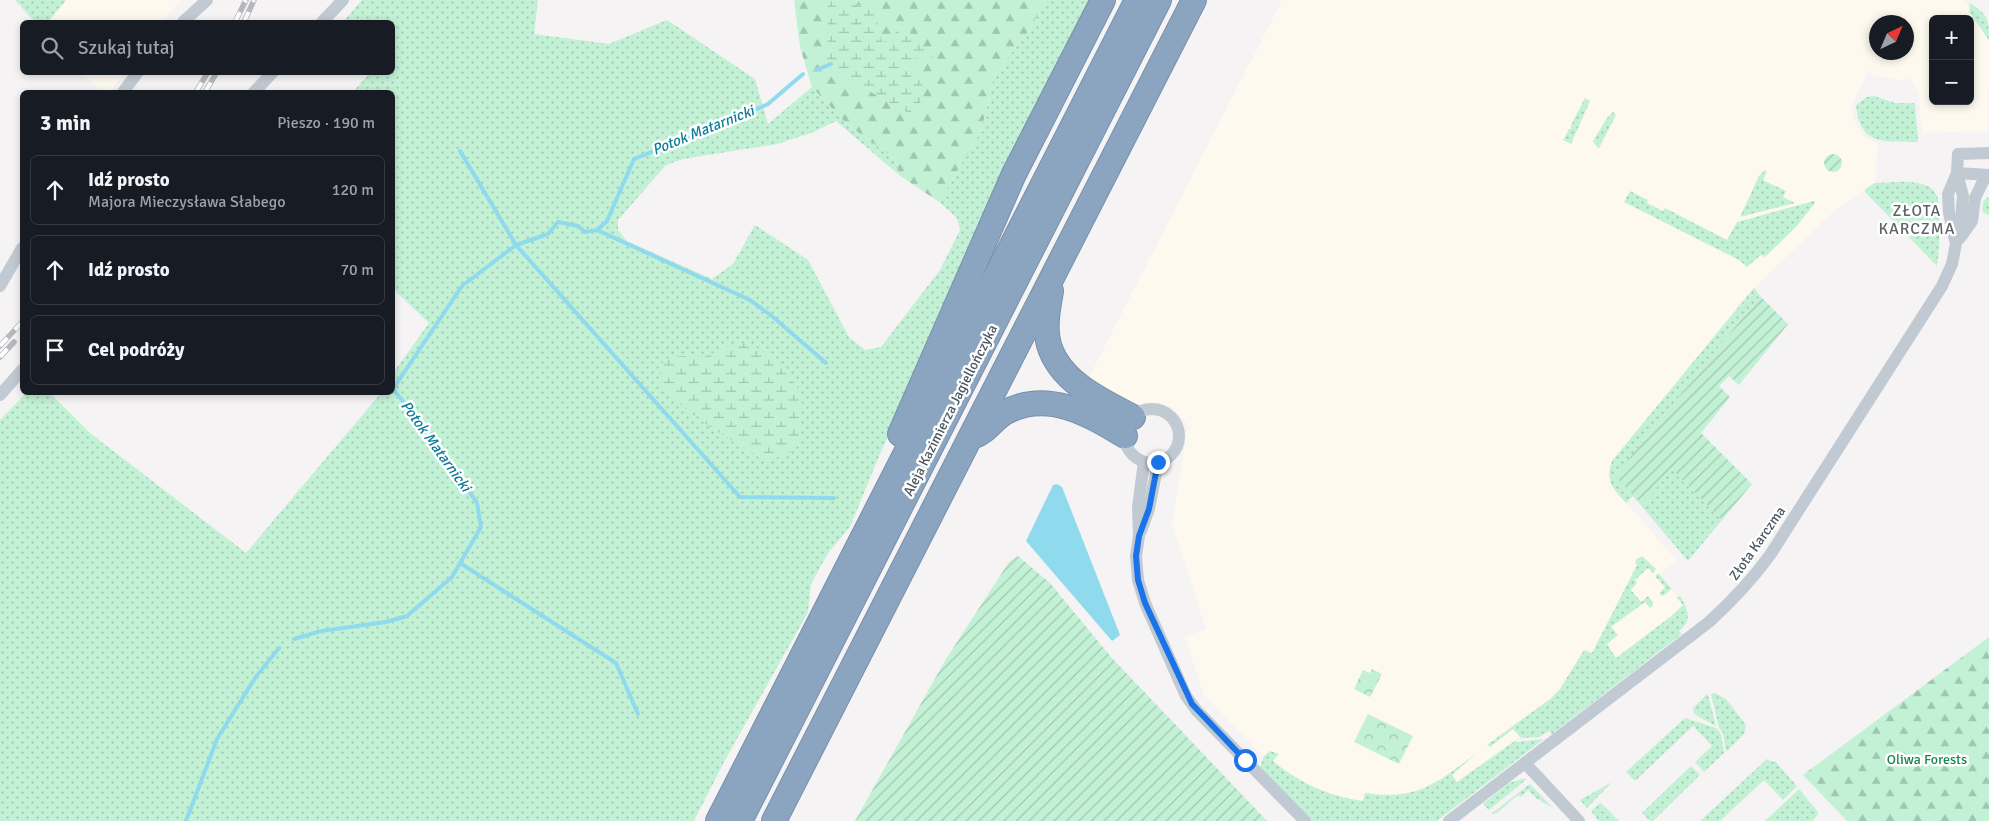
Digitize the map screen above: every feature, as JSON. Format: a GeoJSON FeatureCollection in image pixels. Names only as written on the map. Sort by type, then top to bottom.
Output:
{"type":"FeatureCollection","features":[{"type":"Feature","properties":{"kind":"highway"},"geometry":{"type":"LineString","coordinates":[[802,658],[1014,174],[1103,0]]}},
{"type":"Feature","properties":{"kind":"highway","name":"Aleja Kazimierza Jagiellończyka"},"geometry":{"type":"LineString","coordinates":[[718,821],[1137,0]]}},
{"type":"Feature","properties":{"kind":"highway","name":"Aleja Kazimierza Jagiellończyka"},"geometry":{"type":"LineString","coordinates":[[740,821],[1159,0]]}},
{"type":"Feature","properties":{"kind":"highway"},"geometry":{"type":"LineString","coordinates":[[774,821],[1194,0]]}},
{"type":"Feature","properties":{"kind":"highway"},"geometry":{"type":"LineString","coordinates":[[1049,281],[1051,291],[1047,315],[1048,334],[1049,345],[1054,357],[1068,375],[1129,426]]}},
{"type":"Feature","properties":{"kind":"highway"},"geometry":{"type":"LineString","coordinates":[[970,438],[978,435],[995,419],[1006,412],[1020,407],[1048,403],[1079,410],[1129,426]]}},
{"type":"Feature","properties":{"kind":"street"},"geometry":{"type":"LineString","coordinates":[[185,20],[207,0]]}},
{"type":"Feature","properties":{"kind":"street"},"geometry":{"type":"LineString","coordinates":[[324,20],[343,0]]}},
{"type":"Feature","properties":{"kind":"street"},"geometry":{"type":"LineString","coordinates":[[124,90],[136,75]]}},
{"type":"Feature","properties":{"kind":"street"},"geometry":{"type":"LineString","coordinates":[[256,90],[271,75]]}},
{"type":"Feature","properties":{"kind":"street","name":"Złota Karczma"},"geometry":{"type":"LineString","coordinates":[[1956,244],[1949,213],[1948,194],[1958,173],[1958,154],[1989,153]]}},
{"type":"Feature","properties":{"kind":"street","name":"Złota Karczma"},"geometry":{"type":"LineString","coordinates":[[1449,821],[1709,622],[1735,599],[1752,580],[1770,555],[1942,286],[1952,264],[1956,244],[1972,221],[1975,198],[1988,175],[1958,173]]}},
{"type":"Feature","properties":{"kind":"street"},"geometry":{"type":"LineString","coordinates":[[0,286],[20,251]]}},
{"type":"Feature","properties":{"kind":"street"},"geometry":{"type":"LineString","coordinates":[[0,395],[20,372]]}},
{"type":"Feature","properties":{"kind":"street"},"geometry":{"type":"LineString","coordinates":[[1147,409],[1156,409],[1174,419],[1179,431],[1178,444],[1174,452],[1167,459],[1158,462],[1144,462],[1130,452],[1129,426],[1147,409]]}},
{"type":"Feature","properties":{"kind":"street"},"geometry":{"type":"LineString","coordinates":[[1144,462],[1138,507],[1139,536],[1136,556],[1138,580],[1145,603],[1192,704],[1304,821]]}},
{"type":"Feature","properties":{"kind":"street"},"geometry":{"type":"LineString","coordinates":[[1139,536],[1149,509],[1158,462]]}},
{"type":"Feature","properties":{"kind":"street"},"geometry":{"type":"LineString","coordinates":[[1525,763],[1579,821]]}},
{"type":"Feature","properties":{"kind":"shaded area"},"geometry":{"type":"Polygon","coordinates":[[[66,0],[181,0],[165,20],[50,20],[66,0]]]}},
{"type":"Feature","properties":{"kind":"shaded area"},"geometry":{"type":"Polygon","coordinates":[[[1282,0],[1964,0],[1989,35],[1988,131],[1924,133],[1921,127],[1919,95],[1911,78],[1903,81],[1873,75],[1869,70],[1852,105],[1853,117],[1863,136],[1878,144],[1875,182],[1835,210],[1747,295],[1612,461],[1612,486],[1676,560],[1660,574],[1685,605],[1669,620],[1518,739],[1475,771],[1428,802],[1336,821],[1266,759],[1204,695],[1185,637],[1206,629],[1172,524],[1188,425],[1171,407],[1154,403],[1143,403],[1134,406],[1086,383],[1282,0]]]}},
{"type":"Feature","properties":{"kind":"shaded area"},"geometry":{"type":"Polygon","coordinates":[[[84,75],[123,75],[111,90],[99,90],[84,75]]]}},
{"type":"Feature","properties":{"kind":"green space"},"geometry":{"type":"Polygon","coordinates":[[[15,0],[66,0],[50,20],[33,20],[15,0]]]}},
{"type":"Feature","properties":{"kind":"green space"},"geometry":{"type":"Polygon","coordinates":[[[362,0],[538,0],[534,34],[609,44],[667,20],[755,79],[768,124],[812,87],[848,125],[895,159],[899,175],[836,121],[811,133],[777,144],[683,159],[666,165],[618,220],[618,230],[627,241],[712,279],[733,264],[755,225],[808,260],[849,337],[865,350],[881,347],[940,270],[960,230],[957,218],[939,202],[981,131],[995,74],[1029,30],[1046,0],[1090,0],[1007,167],[877,461],[850,527],[828,553],[811,584],[808,612],[724,762],[694,821],[0,821],[0,420],[24,395],[52,395],[90,433],[246,553],[379,395],[395,395],[395,370],[429,323],[395,291],[395,90],[355,90],[368,75],[395,75],[395,20],[345,20],[362,0]]]}},
{"type":"Feature","properties":{"kind":"green space"},"geometry":{"type":"Polygon","coordinates":[[[794,0],[1046,0],[1029,30],[995,74],[981,131],[939,202],[899,175],[895,159],[848,125],[812,87],[800,47],[794,0]]]}},
{"type":"Feature","properties":{"kind":"green space"},"geometry":{"type":"Polygon","coordinates":[[[834,0],[870,7],[875,11],[882,42],[894,39],[897,27],[901,23],[932,57],[912,59],[909,72],[922,79],[922,94],[914,116],[838,74],[827,58],[828,3],[834,0]]]}},
{"type":"Feature","properties":{"kind":"green space"},"geometry":{"type":"Polygon","coordinates":[[[1970,3],[1984,14],[1989,27],[1989,40],[1974,19],[1974,15],[1969,12],[1970,3]]]}},
{"type":"Feature","properties":{"kind":"green space"},"geometry":{"type":"Polygon","coordinates":[[[1874,96],[1895,103],[1915,103],[1918,142],[1884,141],[1868,135],[1858,119],[1856,105],[1867,97],[1874,96]]]}},
{"type":"Feature","properties":{"kind":"green space"},"geometry":{"type":"Polygon","coordinates":[[[1585,98],[1590,101],[1571,144],[1563,140],[1569,129],[1571,129],[1571,125],[1585,98]]]}},
{"type":"Feature","properties":{"kind":"green space"},"geometry":{"type":"Polygon","coordinates":[[[1613,112],[1616,115],[1599,148],[1593,141],[1607,118],[1613,112]]]}},
{"type":"Feature","properties":{"kind":"green space"},"geometry":{"type":"Polygon","coordinates":[[[1829,154],[1837,154],[1842,159],[1840,170],[1829,172],[1824,167],[1824,159],[1829,154]]]}},
{"type":"Feature","properties":{"kind":"green space"},"geometry":{"type":"Polygon","coordinates":[[[1765,170],[1767,171],[1763,180],[1786,191],[1783,197],[1795,203],[1740,217],[1759,176],[1765,170]]]}},
{"type":"Feature","properties":{"kind":"green space"},"geometry":{"type":"Polygon","coordinates":[[[1913,182],[1927,186],[1935,192],[1939,202],[1940,219],[1937,266],[1865,192],[1875,183],[1913,182]]]}},
{"type":"Feature","properties":{"kind":"green space"},"geometry":{"type":"Polygon","coordinates":[[[1630,191],[1648,200],[1647,203],[1663,211],[1665,208],[1727,240],[1737,222],[1810,202],[1815,201],[1815,203],[1796,227],[1765,257],[1761,255],[1747,267],[1739,260],[1624,202],[1630,191]]]}},
{"type":"Feature","properties":{"kind":"green space"},"geometry":{"type":"Polygon","coordinates":[[[1989,197],[1989,215],[1984,213],[1982,209],[1984,200],[1989,197]]]}},
{"type":"Feature","properties":{"kind":"green space"},"geometry":{"type":"Polygon","coordinates":[[[1754,288],[1760,296],[1615,476],[1672,469],[1722,520],[1688,561],[1633,496],[1626,503],[1617,493],[1611,484],[1610,468],[1612,461],[1754,288]]]}},
{"type":"Feature","properties":{"kind":"green space"},"geometry":{"type":"Polygon","coordinates":[[[1760,296],[1788,324],[1739,385],[1729,376],[1719,386],[1730,397],[1701,433],[1752,484],[1722,520],[1672,469],[1643,505],[1615,476],[1760,296]]]}},
{"type":"Feature","properties":{"kind":"green space"},"geometry":{"type":"Polygon","coordinates":[[[748,342],[778,362],[802,394],[801,434],[791,452],[767,461],[709,426],[679,403],[661,382],[659,367],[666,359],[682,356],[704,357],[724,348],[748,342]]]}},
{"type":"Feature","properties":{"kind":"green space"},"geometry":{"type":"Polygon","coordinates":[[[1018,556],[1050,583],[1111,657],[1267,821],[855,821],[946,659],[1009,562],[1018,556]]]}},
{"type":"Feature","properties":{"kind":"green space"},"geometry":{"type":"Polygon","coordinates":[[[1642,556],[1656,569],[1653,573],[1648,568],[1635,580],[1637,583],[1631,590],[1641,602],[1648,596],[1653,606],[1650,608],[1645,602],[1611,627],[1618,635],[1607,644],[1616,658],[1683,605],[1677,598],[1680,596],[1688,614],[1686,623],[1679,631],[1682,634],[1552,734],[1549,731],[1539,737],[1521,738],[1513,729],[1490,747],[1487,745],[1550,699],[1560,689],[1584,650],[1592,653],[1637,565],[1635,563],[1637,559],[1642,556]]]}},
{"type":"Feature","properties":{"kind":"green space"},"geometry":{"type":"Polygon","coordinates":[[[1658,573],[1672,589],[1663,596],[1659,594],[1665,587],[1655,576],[1658,573]]]}},
{"type":"Feature","properties":{"kind":"green space","name":"Oliwa Forests"},"geometry":{"type":"Polygon","coordinates":[[[1989,637],[1989,821],[1847,821],[1803,775],[1989,637]]]}},
{"type":"Feature","properties":{"kind":"green space"},"geometry":{"type":"Polygon","coordinates":[[[1372,669],[1382,674],[1370,697],[1354,689],[1363,670],[1370,673],[1372,669]]]}},
{"type":"Feature","properties":{"kind":"green space"},"geometry":{"type":"Polygon","coordinates":[[[1715,693],[1726,699],[1746,725],[1744,734],[1726,752],[1723,733],[1719,728],[1711,694],[1715,693]]]}},
{"type":"Feature","properties":{"kind":"green space"},"geometry":{"type":"Polygon","coordinates":[[[1708,695],[1716,726],[1694,714],[1693,708],[1708,695]]]}},
{"type":"Feature","properties":{"kind":"green space"},"geometry":{"type":"Polygon","coordinates":[[[1368,714],[1413,736],[1399,764],[1354,742],[1368,714]]]}},
{"type":"Feature","properties":{"kind":"green space"},"geometry":{"type":"Polygon","coordinates":[[[1685,718],[1716,728],[1721,734],[1724,753],[1704,772],[1695,762],[1712,746],[1693,726],[1635,781],[1626,772],[1685,718]]]}},
{"type":"Feature","properties":{"kind":"green space"},"geometry":{"type":"Polygon","coordinates":[[[1544,739],[1437,821],[1312,821],[1260,767],[1264,756],[1270,751],[1279,754],[1273,761],[1293,776],[1315,788],[1363,801],[1365,793],[1400,794],[1427,787],[1478,752],[1452,775],[1457,782],[1516,740],[1517,742],[1544,739]]]}},
{"type":"Feature","properties":{"kind":"green space"},"geometry":{"type":"Polygon","coordinates":[[[1767,759],[1775,761],[1797,786],[1783,800],[1764,780],[1720,821],[1700,821],[1767,759]]]}},
{"type":"Feature","properties":{"kind":"green space"},"geometry":{"type":"Polygon","coordinates":[[[1691,766],[1700,775],[1653,821],[1650,821],[1642,813],[1691,766]]]}},
{"type":"Feature","properties":{"kind":"green space"},"geometry":{"type":"Polygon","coordinates":[[[1527,779],[1489,810],[1483,804],[1509,783],[1527,779]]]}},
{"type":"Feature","properties":{"kind":"green space"},"geometry":{"type":"Polygon","coordinates":[[[1612,782],[1587,808],[1580,800],[1582,799],[1612,782]]]}},
{"type":"Feature","properties":{"kind":"green space"},"geometry":{"type":"Polygon","coordinates":[[[1530,784],[1553,808],[1536,798],[1528,790],[1521,797],[1518,795],[1497,813],[1491,814],[1530,784]]]}},
{"type":"Feature","properties":{"kind":"green space"},"geometry":{"type":"Polygon","coordinates":[[[1799,789],[1817,811],[1818,814],[1813,821],[1765,821],[1799,789]]]}},
{"type":"Feature","properties":{"kind":"green space"},"geometry":{"type":"Polygon","coordinates":[[[1600,803],[1619,821],[1599,821],[1591,811],[1600,803]]]}},
{"type":"Feature","properties":{"kind":"water"},"geometry":{"type":"Polygon","coordinates":[[[1057,484],[1062,487],[1120,635],[1112,641],[1026,541],[1053,485],[1057,484]]]}},
{"type":"Feature","properties":{"kind":"waterway","name":"Potok Matarnicki"},"geometry":{"type":"LineString","coordinates":[[816,70],[831,64]]}},
{"type":"Feature","properties":{"kind":"waterway","name":"Potok Matarnicki"},"geometry":{"type":"LineString","coordinates":[[395,386],[462,286],[516,245],[548,234],[558,222],[578,226],[585,232],[597,230],[607,221],[634,159],[768,104],[803,74]]}},
{"type":"Feature","properties":{"kind":"waterway"},"geometry":{"type":"LineString","coordinates":[[460,151],[516,245],[740,497],[834,498]]}},
{"type":"Feature","properties":{"kind":"waterway"},"geometry":{"type":"LineString","coordinates":[[597,230],[750,300],[773,317],[826,363]]}},
{"type":"Feature","properties":{"kind":"waterway","name":"Potok Matarnicki"},"geometry":{"type":"LineString","coordinates":[[294,639],[321,631],[386,622],[407,616],[452,577],[481,527],[477,503],[430,435],[395,391]]}},
{"type":"Feature","properties":{"kind":"waterway"},"geometry":{"type":"LineString","coordinates":[[460,563],[616,663],[638,714]]}},
{"type":"Feature","properties":{"kind":"waterway","name":"Potok Matarnicki"},"geometry":{"type":"LineString","coordinates":[[186,821],[217,739],[255,678],[279,648]]}},
{"type":"Feature","properties":{"kind":"railway"},"geometry":{"type":"LineString","coordinates":[[236,20],[246,0]]}},
{"type":"Feature","properties":{"kind":"railway"},"geometry":{"type":"LineString","coordinates":[[245,20],[254,0]]}},
{"type":"Feature","properties":{"kind":"railway"},"geometry":{"type":"LineString","coordinates":[[197,90],[206,75]]}},
{"type":"Feature","properties":{"kind":"railway"},"geometry":{"type":"LineString","coordinates":[[206,90],[215,75]]}},
{"type":"Feature","properties":{"kind":"railway"},"geometry":{"type":"LineString","coordinates":[[0,346],[20,324]]}},
{"type":"Feature","properties":{"kind":"railway"},"geometry":{"type":"LineString","coordinates":[[0,357],[14,342]]}},
{"type":"Feature","properties":{"kind":"district","name":"ZŁOTA KARCZMA"},"geometry":{"type":"Point","coordinates":[1917,219]}},
{"type":"Feature","properties":{"kind":"route"},"geometry":{"type":"LineString","coordinates":[[1158,462],[1149,509],[1139,536],[1136,556],[1138,580],[1145,603],[1186,696],[1197,711],[1245,760]]}}]}
